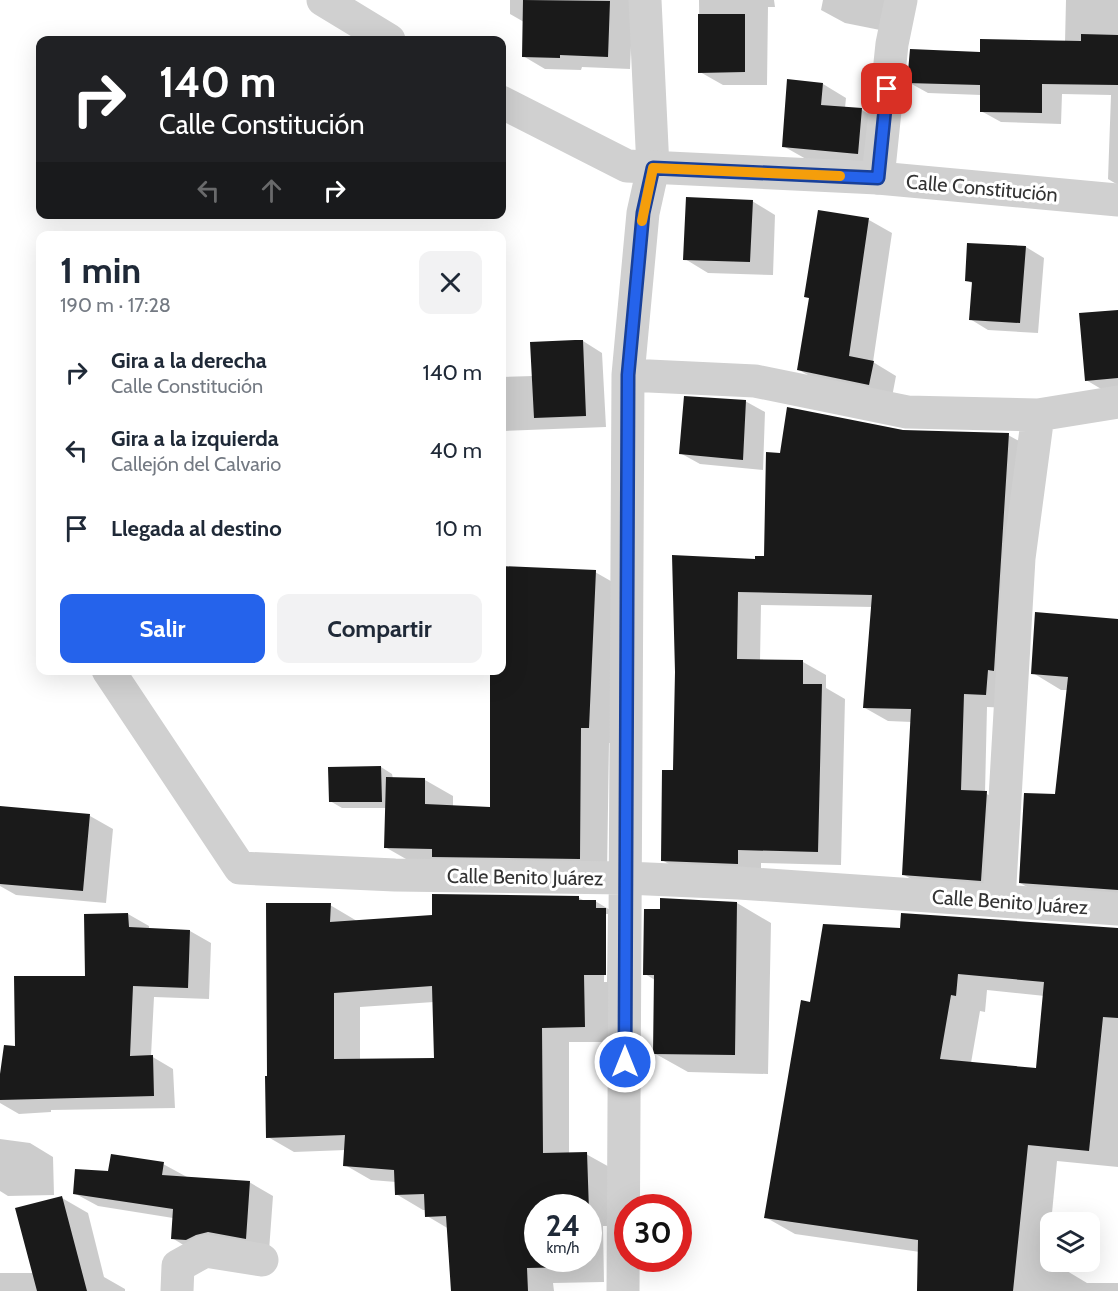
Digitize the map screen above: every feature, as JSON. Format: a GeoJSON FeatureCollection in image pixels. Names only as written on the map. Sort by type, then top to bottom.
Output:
{"type":"FeatureCollection","features":[{"type":"Feature","properties":{"kind":"street"},"geometry":{"type":"LineString","coordinates":[[323,0],[382,36]]}},
{"type":"Feature","properties":{"kind":"street"},"geometry":{"type":"LineString","coordinates":[[623,1291],[628,375],[643,213],[653,168],[645,0]]}},
{"type":"Feature","properties":{"kind":"street"},"geometry":{"type":"LineString","coordinates":[[878,178],[892,44],[901,0]]}},
{"type":"Feature","properties":{"kind":"street","name":"Calle Constitución"},"geometry":{"type":"LineString","coordinates":[[506,105],[627,166],[878,178],[1118,200]]}},
{"type":"Feature","properties":{"kind":"street"},"geometry":{"type":"LineString","coordinates":[[628,375],[754,381],[907,412],[1038,415],[1118,402]]}},
{"type":"Feature","properties":{"kind":"street"},"geometry":{"type":"LineString","coordinates":[[999,901],[1019,558],[1038,415]]}},
{"type":"Feature","properties":{"kind":"street","name":"Calle Benito Juárez"},"geometry":{"type":"LineString","coordinates":[[111,675],[240,868],[395,875],[626,878],[739,883],[1118,909]]}},
{"type":"Feature","properties":{"kind":"street"},"geometry":{"type":"LineString","coordinates":[[177,1291],[178,1266],[205,1251],[262,1260]]}},
{"type":"Feature","properties":{"kind":"building"},"geometry":{"type":"Polygon","coordinates":[[[523,0],[610,1],[608,57],[560,55],[560,58],[522,57],[523,0]]]}},
{"type":"Feature","properties":{"kind":"building"},"geometry":{"type":"Polygon","coordinates":[[[698,14],[745,14],[745,72],[698,73],[698,14]]]}},
{"type":"Feature","properties":{"kind":"building"},"geometry":{"type":"Polygon","coordinates":[[[1081,34],[1118,35],[1118,85],[1042,84],[1042,113],[980,112],[980,85],[907,83],[910,49],[980,52],[980,39],[1081,41],[1081,34]]]}},
{"type":"Feature","properties":{"kind":"building"},"geometry":{"type":"Polygon","coordinates":[[[787,79],[823,83],[821,105],[862,108],[858,154],[782,147],[787,79]]]}},
{"type":"Feature","properties":{"kind":"building"},"geometry":{"type":"Polygon","coordinates":[[[686,197],[753,200],[750,262],[683,260],[686,197]]]}},
{"type":"Feature","properties":{"kind":"building"},"geometry":{"type":"Polygon","coordinates":[[[818,210],[869,218],[849,356],[874,361],[869,385],[797,370],[809,298],[804,297],[818,210]]]}},
{"type":"Feature","properties":{"kind":"building"},"geometry":{"type":"Polygon","coordinates":[[[967,243],[1026,246],[1020,323],[969,320],[972,282],[965,281],[967,243]]]}},
{"type":"Feature","properties":{"kind":"building"},"geometry":{"type":"Polygon","coordinates":[[[1118,310],[1118,378],[1085,381],[1079,313],[1118,310]]]}},
{"type":"Feature","properties":{"kind":"building"},"geometry":{"type":"Polygon","coordinates":[[[583,340],[586,416],[534,418],[530,342],[583,340]]]}},
{"type":"Feature","properties":{"kind":"building"},"geometry":{"type":"Polygon","coordinates":[[[684,396],[746,400],[743,460],[679,454],[684,396]]]}},
{"type":"Feature","properties":{"kind":"building"},"geometry":{"type":"Polygon","coordinates":[[[787,407],[903,430],[1009,433],[994,671],[988,670],[986,695],[964,694],[961,790],[987,791],[981,881],[902,875],[911,709],[863,708],[872,595],[738,592],[737,659],[803,660],[803,684],[822,684],[818,852],[738,850],[738,864],[661,861],[662,770],[673,770],[675,672],[672,555],[755,559],[755,556],[764,556],[766,452],[780,453],[787,407]]]}},
{"type":"Feature","properties":{"kind":"building"},"geometry":{"type":"Polygon","coordinates":[[[506,566],[596,570],[589,728],[581,728],[580,859],[432,857],[432,849],[384,848],[386,777],[425,778],[425,804],[490,807],[490,675],[506,675],[506,566]]]}},
{"type":"Feature","properties":{"kind":"building"},"geometry":{"type":"Polygon","coordinates":[[[1035,612],[1118,619],[1118,890],[1019,883],[1024,793],[1055,794],[1068,677],[1031,674],[1035,612]]]}},
{"type":"Feature","properties":{"kind":"building"},"geometry":{"type":"Polygon","coordinates":[[[381,766],[382,802],[329,802],[328,767],[381,766]]]}},
{"type":"Feature","properties":{"kind":"building"},"geometry":{"type":"Polygon","coordinates":[[[0,806],[90,814],[83,891],[0,884],[0,806]]]}},
{"type":"Feature","properties":{"kind":"building"},"geometry":{"type":"Polygon","coordinates":[[[432,894],[579,896],[579,900],[596,900],[596,908],[606,908],[606,975],[584,975],[585,1027],[542,1028],[543,1153],[587,1152],[588,1194],[524,1194],[524,1272],[527,1272],[528,1291],[451,1291],[446,1216],[425,1217],[424,1194],[395,1195],[394,1170],[343,1166],[345,1135],[266,1138],[266,903],[331,903],[330,922],[432,915],[432,894]],[[432,986],[334,993],[334,1059],[434,1058],[432,986]]]}},
{"type":"Feature","properties":{"kind":"building"},"geometry":{"type":"Polygon","coordinates":[[[660,898],[737,902],[735,1055],[653,1054],[654,975],[643,975],[644,909],[660,909],[660,898]]]}},
{"type":"Feature","properties":{"kind":"building"},"geometry":{"type":"Polygon","coordinates":[[[128,913],[129,927],[190,930],[188,988],[133,986],[130,1056],[153,1055],[154,1096],[0,1100],[0,1074],[4,1045],[15,1046],[14,976],[85,976],[84,914],[128,913]]]}},
{"type":"Feature","properties":{"kind":"building"},"geometry":{"type":"Polygon","coordinates":[[[901,913],[1118,928],[1118,1018],[1103,1017],[1089,1151],[1028,1145],[1013,1291],[917,1291],[918,1240],[764,1218],[801,1000],[810,1002],[823,924],[900,928],[901,913]],[[958,974],[956,996],[951,995],[940,1059],[1036,1068],[1044,982],[958,974]]]}},
{"type":"Feature","properties":{"kind":"building"},"geometry":{"type":"Polygon","coordinates":[[[111,1154],[164,1162],[162,1175],[250,1181],[246,1239],[208,1232],[186,1240],[171,1239],[173,1209],[73,1194],[75,1169],[108,1171],[111,1154]]]}},
{"type":"Feature","properties":{"kind":"building"},"geometry":{"type":"Polygon","coordinates":[[[62,1196],[87,1291],[37,1291],[15,1208],[62,1196]]]}},
{"type":"Feature","properties":{"kind":"slow traffic"},"geometry":{"type":"LineString","coordinates":[[642,221],[653,168],[840,176]]}},
{"type":"Feature","properties":{"kind":"route"},"geometry":{"type":"LineString","coordinates":[[625,1062],[628,375],[643,213],[653,168],[878,178],[887,89]]}}]}
